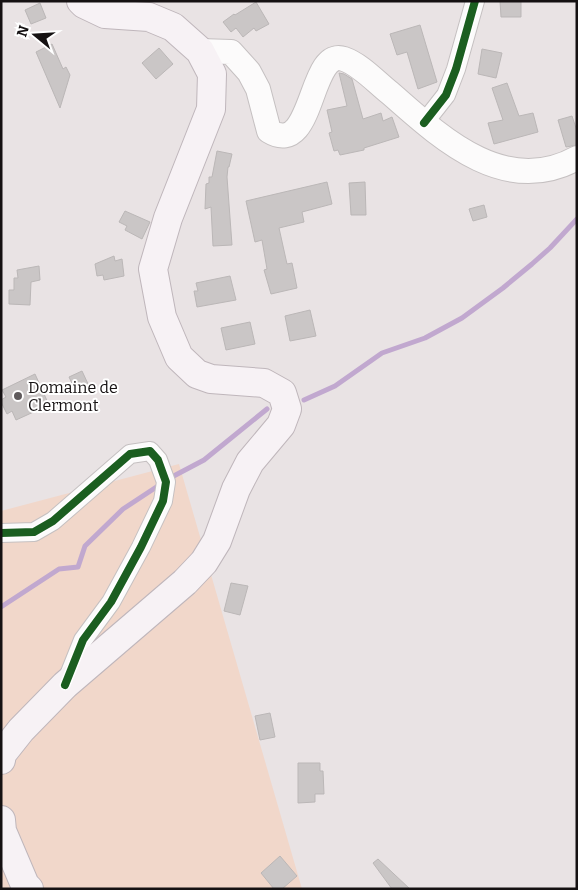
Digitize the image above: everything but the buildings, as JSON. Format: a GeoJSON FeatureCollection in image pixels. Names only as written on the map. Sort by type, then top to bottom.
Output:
{"type":"FeatureCollection","features":[{"type":"Feature","properties":{"kind":"main road"},"geometry":{"type":"LineString","coordinates":[[1,760],[2,754],[21,730],[65,685],[185,582],[204,562],[217,541],[236,489],[250,462],[281,425],[288,408],[282,393],[264,383],[211,379],[197,374],[179,357],[162,316],[153,269],[157,248],[212,109],[212,74],[200,51],[173,27],[149,17],[106,14],[81,1]]}},
{"type":"Feature","properties":{"kind":"main road"},"geometry":{"type":"LineString","coordinates":[[200,51],[231,52],[249,72],[258,89],[269,131],[277,136],[286,136],[295,130],[302,120],[318,80],[329,61],[337,58],[345,60],[362,70],[424,123],[463,152],[490,164],[510,169],[531,171],[549,169],[577,158]]}},
{"type":"Feature","properties":{"kind":"main road"},"geometry":{"type":"LineString","coordinates":[[1,820],[2,831],[29,889]]}},
{"type":"Feature","properties":{"kind":"street"},"geometry":{"type":"LineString","coordinates":[[424,123],[446,95],[456,69],[475,1]]}},
{"type":"Feature","properties":{"kind":"street"},"geometry":{"type":"LineString","coordinates":[[1,533],[34,532],[53,521],[130,454],[150,451],[158,460],[166,482],[163,501],[111,602],[83,640],[65,685]]}},
{"type":"Feature","properties":{"kind":"shaded area"},"geometry":{"type":"Polygon","coordinates":[[[179,464],[302,889],[1,889],[1,511],[179,464]]]}},
{"type":"Feature","properties":{"kind":"waterway"},"geometry":{"type":"LineString","coordinates":[[304,400],[335,386],[382,353],[425,338],[462,318],[532,264],[577,219]]}},
{"type":"Feature","properties":{"kind":"waterway"},"geometry":{"type":"LineString","coordinates":[[168,479],[204,460],[267,409]]}},
{"type":"Feature","properties":{"kind":"waterway"},"geometry":{"type":"LineString","coordinates":[[1,607],[59,569],[78,567],[85,546],[123,509],[161,484]]}},
{"type":"Feature","properties":{"kind":"cycle path"},"geometry":{"type":"LineString","coordinates":[[424,123],[446,95],[456,69],[475,1]]}},
{"type":"Feature","properties":{"kind":"cycle path"},"geometry":{"type":"LineString","coordinates":[[1,533],[34,532],[53,521],[130,454],[150,451],[158,460],[166,482],[163,501],[111,602],[83,640],[65,685]]}},
{"type":"Feature","properties":{"kind":"place","name":"Domaine de Clermont"},"geometry":{"type":"Point","coordinates":[18,396]}}]}
